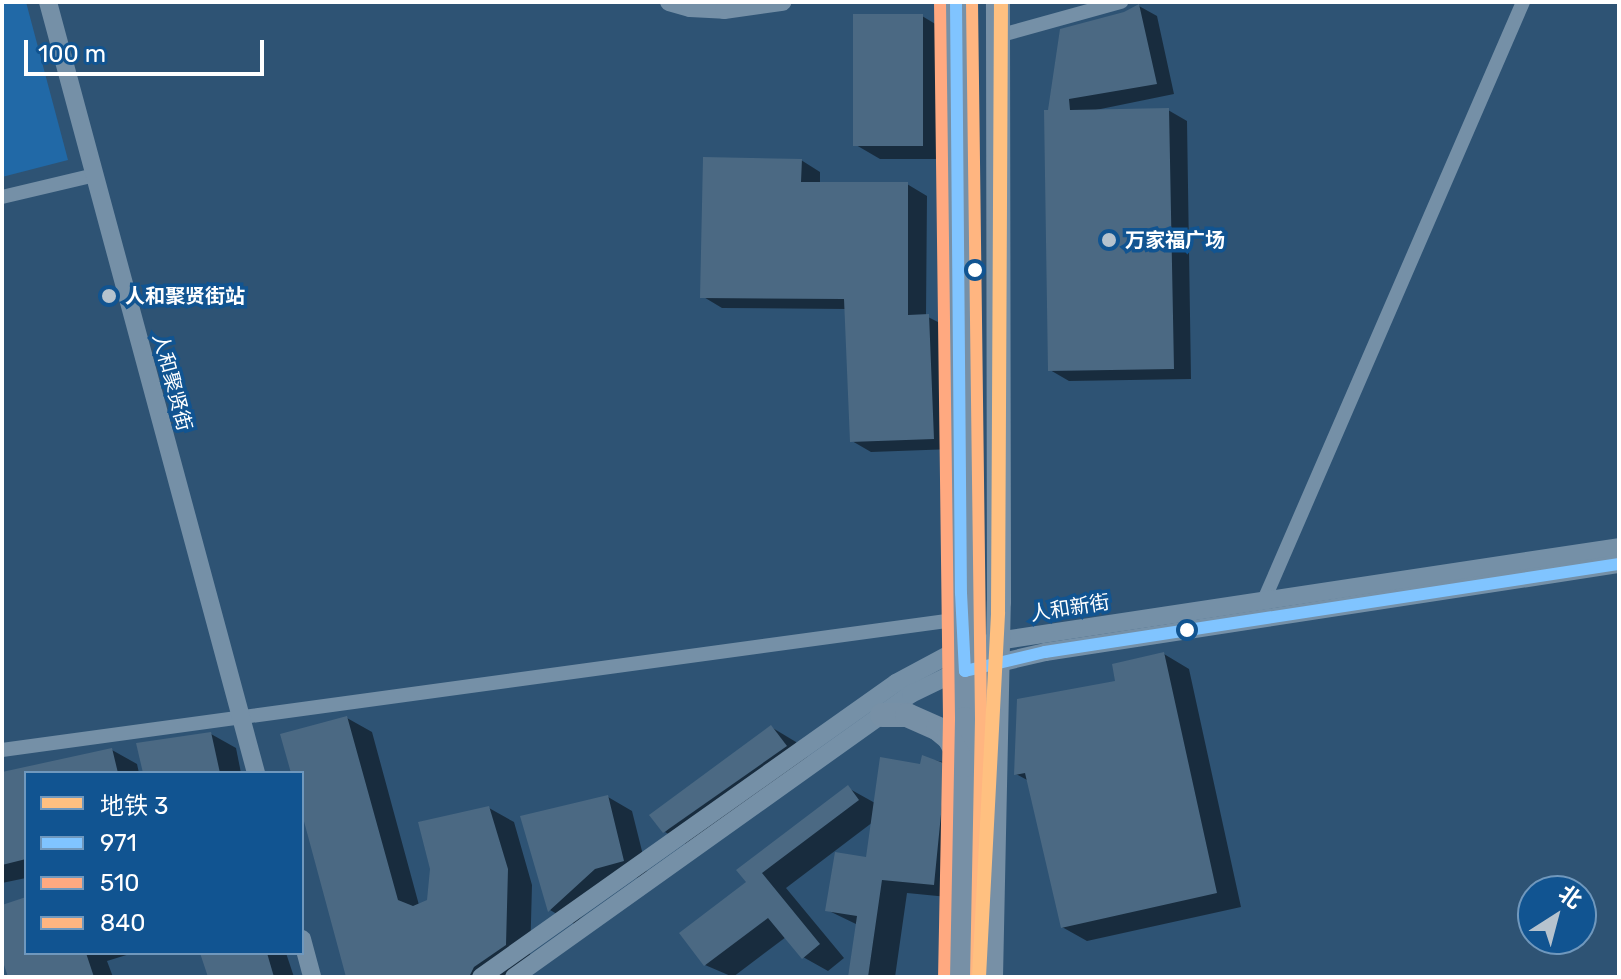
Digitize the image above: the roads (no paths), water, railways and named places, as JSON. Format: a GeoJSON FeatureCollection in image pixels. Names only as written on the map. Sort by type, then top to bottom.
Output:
{"type":"FeatureCollection","features":[{"type":"Feature","properties":{"kind":"highway"},"geometry":{"type":"LineString","coordinates":[[956,2],[961,619],[964,660],[960,977]]}},
{"type":"Feature","properties":{"kind":"highway"},"geometry":{"type":"LineString","coordinates":[[991,977],[999,424],[998,2]]}},
{"type":"Feature","properties":{"kind":"highway"},"geometry":{"type":"LineString","coordinates":[[959,425],[999,424]]}},
{"type":"Feature","properties":{"kind":"highway"},"geometry":{"type":"LineString","coordinates":[[882,715],[907,715],[938,729],[949,738],[964,765]]}},
{"type":"Feature","properties":{"kind":"street","name":"人和聚贤街"},"geometry":{"type":"LineString","coordinates":[[48,2],[255,771]]}},
{"type":"Feature","properties":{"kind":"street"},"geometry":{"type":"LineString","coordinates":[[669,2],[713,10],[782,2]]}},
{"type":"Feature","properties":{"kind":"street"},"geometry":{"type":"LineString","coordinates":[[998,36],[1121,2]]}},
{"type":"Feature","properties":{"kind":"street"},"geometry":{"type":"LineString","coordinates":[[1264,600],[1523,2]]}},
{"type":"Feature","properties":{"kind":"street"},"geometry":{"type":"LineString","coordinates":[[2,197],[95,175]]}},
{"type":"Feature","properties":{"kind":"street","name":"人和新街"},"geometry":{"type":"LineString","coordinates":[[481,977],[896,683],[938,658],[964,660],[1264,600],[1619,547]]}},
{"type":"Feature","properties":{"kind":"street","name":"人和新街"},"geometry":{"type":"LineString","coordinates":[[997,652],[1069,648],[1619,564]]}},
{"type":"Feature","properties":{"kind":"street"},"geometry":{"type":"LineString","coordinates":[[2,750],[961,619]]}},
{"type":"Feature","properties":{"kind":"street","name":"人和新街"},"geometry":{"type":"LineString","coordinates":[[514,977],[964,660]]}},
{"type":"Feature","properties":{"kind":"street"},"geometry":{"type":"LineString","coordinates":[[304,947],[312,977]]}},
{"type":"Feature","properties":{"kind":"metro line","name":"3"},"geometry":{"type":"LineString","coordinates":[[979,977],[998,612],[1001,2]]}},
{"type":"Feature","properties":{"kind":"place","name":"万家福广场"},"geometry":{"type":"Point","coordinates":[1109,240]}},
{"type":"Feature","properties":{"kind":"place","name":"人和聚贤街站"},"geometry":{"type":"Point","coordinates":[109,296]}}]}
